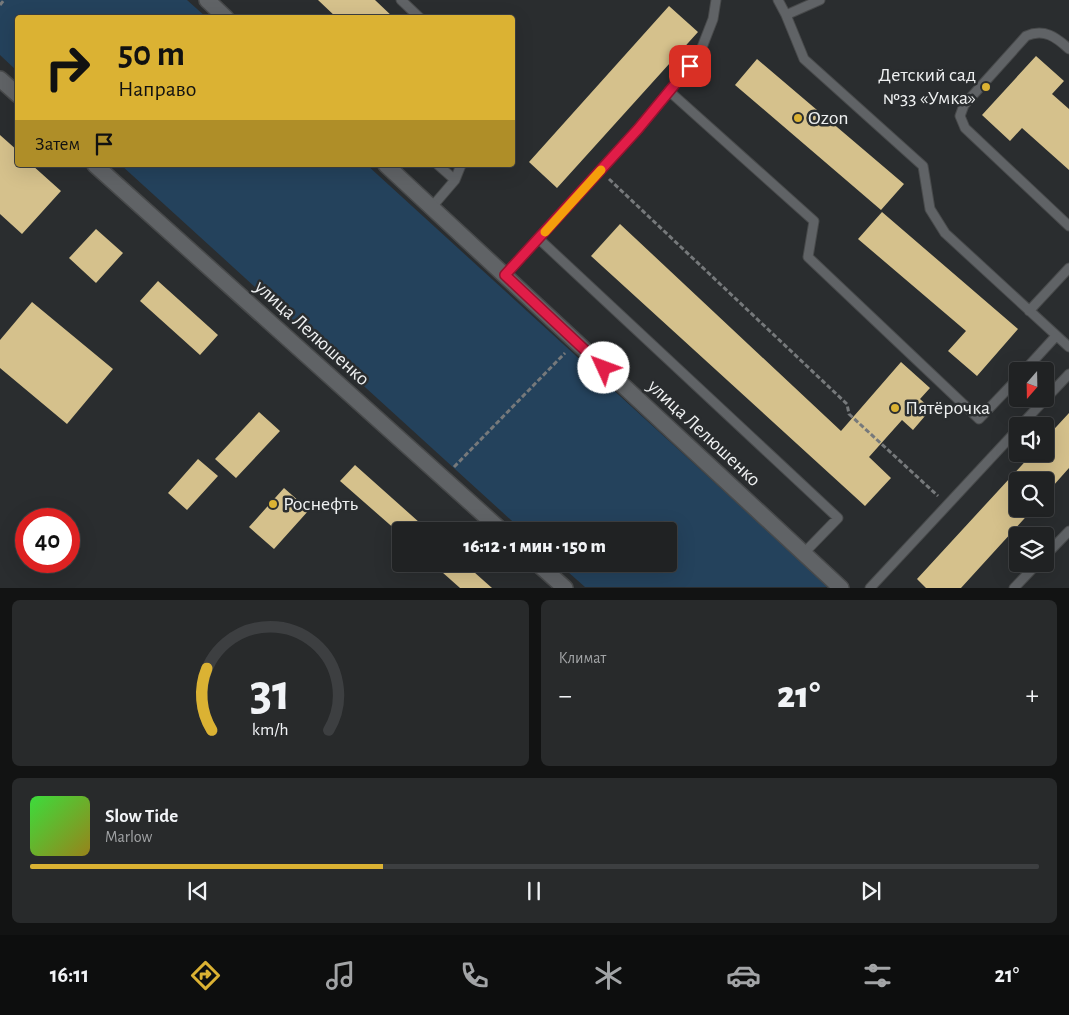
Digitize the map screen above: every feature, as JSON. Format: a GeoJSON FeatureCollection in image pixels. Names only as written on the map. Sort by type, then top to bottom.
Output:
{"type":"FeatureCollection","features":[{"type":"Feature","properties":{"kind":"street"},"geometry":{"type":"LineString","coordinates":[[207,0],[223,15]]}},
{"type":"Feature","properties":{"kind":"street"},"geometry":{"type":"LineString","coordinates":[[0,79],[15,92]]}},
{"type":"Feature","properties":{"kind":"street","name":"улица Лелюшенко"},"geometry":{"type":"LineString","coordinates":[[97,167],[492,522]]}},
{"type":"Feature","properties":{"kind":"street","name":"улица Лелюшенко"},"geometry":{"type":"LineString","coordinates":[[388,167],[841,588]]}},
{"type":"Feature","properties":{"kind":"street"},"geometry":{"type":"LineString","coordinates":[[547,572],[565,588]]}},
{"type":"Feature","properties":{"kind":"lane"},"geometry":{"type":"LineString","coordinates":[[401,0],[417,15]]}},
{"type":"Feature","properties":{"kind":"lane"},"geometry":{"type":"LineString","coordinates":[[505,275],[540,239],[600,171],[699,55],[713,19],[716,0]]}},
{"type":"Feature","properties":{"kind":"lane"},"geometry":{"type":"LineString","coordinates":[[778,0],[804,59],[923,166],[930,209],[945,233],[1069,347]]}},
{"type":"Feature","properties":{"kind":"lane"},"geometry":{"type":"LineString","coordinates":[[786,15],[820,0]]}},
{"type":"Feature","properties":{"kind":"lane"},"geometry":{"type":"LineString","coordinates":[[1069,50],[1049,34],[1040,32],[1026,36],[964,104],[960,116],[965,128],[1069,226]]}},
{"type":"Feature","properties":{"kind":"lane"},"geometry":{"type":"LineString","coordinates":[[670,91],[814,221],[808,257],[979,419],[1009,387]]}},
{"type":"Feature","properties":{"kind":"lane"},"geometry":{"type":"LineString","coordinates":[[440,167],[455,180]]}},
{"type":"Feature","properties":{"kind":"lane"},"geometry":{"type":"LineString","coordinates":[[432,208],[455,180],[460,167]]}},
{"type":"Feature","properties":{"kind":"lane"},"geometry":{"type":"LineString","coordinates":[[540,239],[838,518],[804,554]]}},
{"type":"Feature","properties":{"kind":"lane"},"geometry":{"type":"LineString","coordinates":[[1029,311],[1069,268]]}},
{"type":"Feature","properties":{"kind":"lane"},"geometry":{"type":"LineString","coordinates":[[1032,362],[1056,336]]}},
{"type":"Feature","properties":{"kind":"lane"},"geometry":{"type":"LineString","coordinates":[[1028,417],[1069,374]]}},
{"type":"Feature","properties":{"kind":"lane"},"geometry":{"type":"LineString","coordinates":[[870,588],[1009,439]]}},
{"type":"Feature","properties":{"kind":"lane"},"geometry":{"type":"LineString","coordinates":[[1054,547],[1069,532]]}},
{"type":"Feature","properties":{"kind":"lane"},"geometry":{"type":"LineString","coordinates":[[1014,588],[1029,572]]}},
{"type":"Feature","properties":{"kind":"path"},"geometry":{"type":"LineString","coordinates":[[0,5],[4,0]]}},
{"type":"Feature","properties":{"kind":"path"},"geometry":{"type":"LineString","coordinates":[[600,171],[848,404],[849,414],[947,504]]}},
{"type":"Feature","properties":{"kind":"path"},"geometry":{"type":"LineString","coordinates":[[443,478],[576,342]]}},
{"type":"Feature","properties":{"kind":"shaded area"},"geometry":{"type":"Polygon","coordinates":[[[0,0],[187,0],[204,15],[15,15],[15,69],[0,55],[0,0]]]}},
{"type":"Feature","properties":{"kind":"shaded area"},"geometry":{"type":"Polygon","coordinates":[[[123,167],[369,167],[829,587],[585,587],[568,572],[677,572],[677,522],[513,522],[123,167]]]}},
{"type":"Feature","properties":{"kind":"building"},"geometry":{"type":"Polygon","coordinates":[[[318,0],[375,0],[391,15],[334,15],[318,0]]]}},
{"type":"Feature","properties":{"kind":"building"},"geometry":{"type":"Polygon","coordinates":[[[669,6],[698,32],[557,188],[529,162],[669,6]]]}},
{"type":"Feature","properties":{"kind":"building"},"geometry":{"type":"Polygon","coordinates":[[[1036,56],[1064,81],[1052,94],[1069,109],[1069,170],[1022,128],[1010,141],[982,115],[1036,56]]]}},
{"type":"Feature","properties":{"kind":"building"},"geometry":{"type":"Polygon","coordinates":[[[757,59],[904,184],[881,210],[735,85],[757,59]]]}},
{"type":"Feature","properties":{"kind":"building"},"geometry":{"type":"Polygon","coordinates":[[[0,135],[15,148],[15,167],[34,167],[61,191],[22,234],[0,214],[0,135]]]}},
{"type":"Feature","properties":{"kind":"building"},"geometry":{"type":"Polygon","coordinates":[[[882,212],[1018,329],[977,376],[948,351],[966,331],[858,239],[882,212]]]}},
{"type":"Feature","properties":{"kind":"building"},"geometry":{"type":"Polygon","coordinates":[[[620,224],[841,431],[901,362],[930,388],[920,399],[931,409],[913,430],[902,420],[869,457],[891,478],[865,506],[591,256],[620,224]]]}},
{"type":"Feature","properties":{"kind":"building"},"geometry":{"type":"Polygon","coordinates":[[[96,229],[123,253],[96,283],[69,258],[96,229]]]}},
{"type":"Feature","properties":{"kind":"building"},"geometry":{"type":"Polygon","coordinates":[[[158,281],[218,335],[200,355],[140,301],[158,281]]]}},
{"type":"Feature","properties":{"kind":"building"},"geometry":{"type":"Polygon","coordinates":[[[32,302],[113,369],[67,424],[0,368],[0,340],[32,302]]]}},
{"type":"Feature","properties":{"kind":"building"},"geometry":{"type":"Polygon","coordinates":[[[259,412],[280,431],[236,478],[215,459],[259,412]]]}},
{"type":"Feature","properties":{"kind":"building"},"geometry":{"type":"Polygon","coordinates":[[[1069,413],[1069,468],[1054,485],[1054,472],[1015,472],[1025,462],[1054,462],[1054,429],[1069,413]]]}},
{"type":"Feature","properties":{"kind":"building"},"geometry":{"type":"Polygon","coordinates":[[[198,459],[218,476],[187,510],[168,493],[198,459]]]}},
{"type":"Feature","properties":{"kind":"building"},"geometry":{"type":"Polygon","coordinates":[[[355,465],[419,522],[392,522],[392,527],[340,481],[355,465]]]}},
{"type":"Feature","properties":{"kind":"building"},"geometry":{"type":"Polygon","coordinates":[[[1009,479],[1009,517],[1026,517],[1017,527],[1009,527],[1009,535],[961,588],[926,588],[917,579],[1009,479]]]}},
{"type":"Feature","properties":{"kind":"building"},"geometry":{"type":"Polygon","coordinates":[[[284,488],[309,510],[274,549],[249,527],[284,488]]]}},
{"type":"Feature","properties":{"kind":"building"},"geometry":{"type":"Polygon","coordinates":[[[442,572],[474,572],[492,588],[460,588],[442,572]]]}},
{"type":"Feature","properties":{"kind":"slow traffic"},"geometry":{"type":"LineString","coordinates":[[545,232],[601,170]]}},
{"type":"Feature","properties":{"kind":"place","name":"Детский сад №33 «Умка»"},"geometry":{"type":"Point","coordinates":[986,87]}},
{"type":"Feature","properties":{"kind":"place","name":"Ozon"},"geometry":{"type":"Point","coordinates":[798,118]}},
{"type":"Feature","properties":{"kind":"place","name":"Пятёрочка"},"geometry":{"type":"Point","coordinates":[895,408]}},
{"type":"Feature","properties":{"kind":"place","name":"Роснефть"},"geometry":{"type":"Point","coordinates":[273,504]}},
{"type":"Feature","properties":{"kind":"route"},"geometry":{"type":"LineString","coordinates":[[604,368],[505,275],[531,249],[638,129],[690,66]]}}]}
